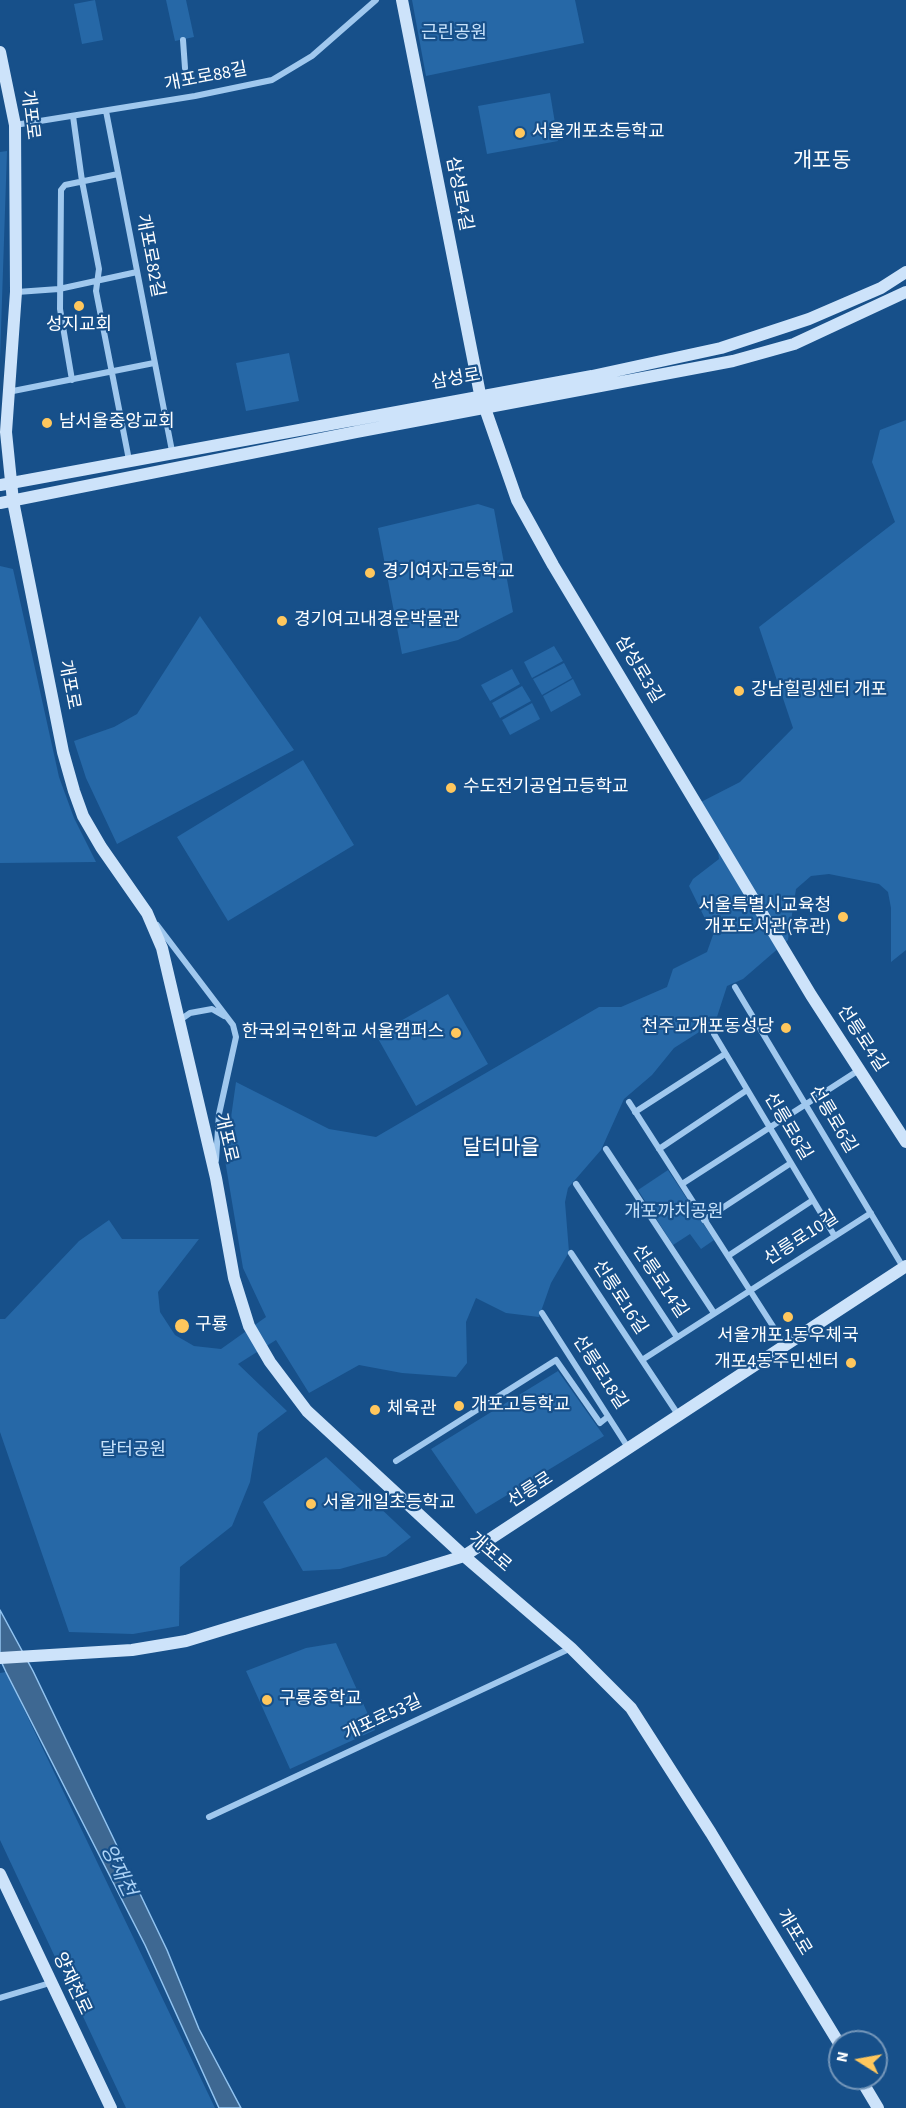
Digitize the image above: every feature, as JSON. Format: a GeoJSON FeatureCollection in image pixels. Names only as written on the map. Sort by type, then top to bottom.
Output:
{"type":"FeatureCollection","features":[{"type":"Feature","properties":{"kind":"street","name":"개포로88길"},"geometry":{"type":"LineString","coordinates":[[15,126],[272,80],[312,56],[376,0]]}},
{"type":"Feature","properties":{"kind":"street","name":"삼성로4길"},"geometry":{"type":"LineString","coordinates":[[402,0],[480,394]]}},
{"type":"Feature","properties":{"kind":"street"},"geometry":{"type":"LineString","coordinates":[[183,39],[185,68]]}},
{"type":"Feature","properties":{"kind":"street","name":"개포로"},"geometry":{"type":"LineString","coordinates":[[0,52],[15,126],[16,292],[7,393],[5,483],[13,501],[63,752],[74,791],[83,816],[101,847],[147,913],[162,948],[216,1178],[241,1303],[249,1326],[270,1362],[307,1411],[464,1556],[571,1648],[631,1708],[644,1725],[831,2030]]}},
{"type":"Feature","properties":{"kind":"street","name":"개포로82길"},"geometry":{"type":"LineString","coordinates":[[106,111],[172,451]]}},
{"type":"Feature","properties":{"kind":"street"},"geometry":{"type":"LineString","coordinates":[[73,116],[82,181],[99,269],[96,280],[129,460]]}},
{"type":"Feature","properties":{"kind":"street"},"geometry":{"type":"LineString","coordinates":[[72,380],[59,289],[61,190],[65,185],[118,174]]}},
{"type":"Feature","properties":{"kind":"street"},"geometry":{"type":"LineString","coordinates":[[16,292],[59,289],[137,272]]}},
{"type":"Feature","properties":{"kind":"street","name":"삼성로"},"geometry":{"type":"LineString","coordinates":[[5,483],[592,375],[721,348],[809,320],[881,288],[906,272]]}},
{"type":"Feature","properties":{"kind":"street","name":"삼성로"},"geometry":{"type":"LineString","coordinates":[[0,504],[356,432],[733,361],[794,344],[906,292]]}},
{"type":"Feature","properties":{"kind":"street"},"geometry":{"type":"LineString","coordinates":[[7,393],[154,363]]}},
{"type":"Feature","properties":{"kind":"street","name":"삼성로3길"},"geometry":{"type":"LineString","coordinates":[[480,394],[509,482],[536,535],[788,955]]}},
{"type":"Feature","properties":{"kind":"street"},"geometry":{"type":"LineString","coordinates":[[147,913],[227,1018],[236,1037],[219,1114],[216,1178]]}},
{"type":"Feature","properties":{"kind":"street","name":"선릉로4길"},"geometry":{"type":"LineString","coordinates":[[788,955],[906,1142]]}},
{"type":"Feature","properties":{"kind":"street","name":"선릉로6길"},"geometry":{"type":"LineString","coordinates":[[735,987],[870,1213],[905,1267]]}},
{"type":"Feature","properties":{"kind":"street"},"geometry":{"type":"LineString","coordinates":[[180,1020],[190,1013],[212,1009],[227,1018]]}},
{"type":"Feature","properties":{"kind":"street","name":"선릉로8길"},"geometry":{"type":"LineString","coordinates":[[714,1034],[834,1235]]}},
{"type":"Feature","properties":{"kind":"street"},"geometry":{"type":"LineString","coordinates":[[635,1112],[725,1054]]}},
{"type":"Feature","properties":{"kind":"street"},"geometry":{"type":"LineString","coordinates":[[682,1184],[859,1070]]}},
{"type":"Feature","properties":{"kind":"street"},"geometry":{"type":"LineString","coordinates":[[659,1149],[747,1090]]}},
{"type":"Feature","properties":{"kind":"street"},"geometry":{"type":"LineString","coordinates":[[629,1102],[785,1345]]}},
{"type":"Feature","properties":{"kind":"street"},"geometry":{"type":"LineString","coordinates":[[606,1149],[714,1314]]}},
{"type":"Feature","properties":{"kind":"street"},"geometry":{"type":"LineString","coordinates":[[704,1220],[791,1163]]}},
{"type":"Feature","properties":{"kind":"street","name":"선릉로14길"},"geometry":{"type":"LineString","coordinates":[[576,1184],[677,1337]]}},
{"type":"Feature","properties":{"kind":"street","name":"선릉로10길"},"geometry":{"type":"LineString","coordinates":[[728,1256],[813,1200]]}},
{"type":"Feature","properties":{"kind":"street","name":"선릉로10길"},"geometry":{"type":"LineString","coordinates":[[750,1290],[870,1213]]}},
{"type":"Feature","properties":{"kind":"street","name":"선릉로16길"},"geometry":{"type":"LineString","coordinates":[[571,1253],[679,1417]]}},
{"type":"Feature","properties":{"kind":"street","name":"선릉로"},"geometry":{"type":"LineString","coordinates":[[0,1658],[132,1650],[186,1641],[464,1556],[905,1267]]}},
{"type":"Feature","properties":{"kind":"street","name":"선릉로16길"},"geometry":{"type":"LineString","coordinates":[[642,1360],[750,1290]]}},
{"type":"Feature","properties":{"kind":"street","name":"선릉로18길"},"geometry":{"type":"LineString","coordinates":[[542,1313],[630,1449]]}},
{"type":"Feature","properties":{"kind":"street"},"geometry":{"type":"LineString","coordinates":[[396,1461],[556,1360],[600,1423],[605,1419]]}},
{"type":"Feature","properties":{"kind":"street","name":"개포로53길"},"geometry":{"type":"LineString","coordinates":[[209,1817],[571,1648]]}},
{"type":"Feature","properties":{"kind":"street","name":"양재천로"},"geometry":{"type":"LineString","coordinates":[[0,1874],[111,2108]]}},
{"type":"Feature","properties":{"kind":"street"},"geometry":{"type":"LineString","coordinates":[[0,1998],[50,1983]]}},
{"type":"Feature","properties":{"kind":"street"},"geometry":{"type":"LineString","coordinates":[[867,2090],[878,2108]]}},
{"type":"Feature","properties":{"kind":"green space"},"geometry":{"type":"Polygon","coordinates":[[[95,0],[103,40],[82,44],[74,4],[95,0]]]}},
{"type":"Feature","properties":{"kind":"green space"},"geometry":{"type":"Polygon","coordinates":[[[166,0],[186,0],[194,37],[175,41],[166,0]]]}},
{"type":"Feature","properties":{"kind":"green space","name":"근린공원"},"geometry":{"type":"Polygon","coordinates":[[[412,0],[575,0],[584,43],[426,76],[412,0]]]}},
{"type":"Feature","properties":{"kind":"green space"},"geometry":{"type":"Polygon","coordinates":[[[550,93],[558,141],[487,154],[478,106],[550,93]]]}},
{"type":"Feature","properties":{"kind":"green space"},"geometry":{"type":"Polygon","coordinates":[[[7,151],[3,270],[0,359],[0,152],[7,151]]]}},
{"type":"Feature","properties":{"kind":"green space"},"geometry":{"type":"Polygon","coordinates":[[[289,353],[299,401],[246,411],[236,363],[289,353]]]}},
{"type":"Feature","properties":{"kind":"green space","name":"달터공원"},"geometry":{"type":"Polygon","coordinates":[[[906,420],[906,950],[891,962],[891,908],[888,892],[879,884],[829,874],[811,876],[796,889],[788,940],[743,979],[727,986],[714,1026],[707,1027],[674,1048],[652,1075],[624,1099],[601,1150],[568,1188],[565,1202],[569,1252],[551,1283],[539,1317],[506,1313],[476,1298],[466,1322],[467,1363],[456,1377],[402,1373],[359,1365],[309,1393],[276,1340],[238,1364],[287,1411],[258,1433],[250,1482],[232,1526],[180,1567],[179,1626],[133,1634],[69,1632],[0,1432],[0,1319],[5,1319],[79,1241],[109,1220],[122,1239],[199,1239],[158,1292],[160,1312],[175,1335],[194,1346],[221,1349],[266,1317],[243,1268],[225,1160],[236,1082],[329,1129],[376,1137],[599,1007],[621,1007],[667,987],[673,969],[707,952],[713,935],[689,886],[693,879],[719,859],[716,835],[701,802],[740,782],[793,728],[759,627],[895,522],[872,462],[880,430],[906,420]]]}},
{"type":"Feature","properties":{"kind":"green space"},"geometry":{"type":"Polygon","coordinates":[[[478,504],[494,509],[513,612],[458,640],[402,654],[378,528],[478,504]]]}},
{"type":"Feature","properties":{"kind":"green space"},"geometry":{"type":"Polygon","coordinates":[[[0,566],[13,569],[59,777],[74,818],[96,862],[0,863],[0,566]]]}},
{"type":"Feature","properties":{"kind":"green space"},"geometry":{"type":"Polygon","coordinates":[[[200,616],[294,750],[117,844],[86,778],[74,741],[114,727],[137,714],[200,616]]]}},
{"type":"Feature","properties":{"kind":"green space"},"geometry":{"type":"Polygon","coordinates":[[[554,646],[563,661],[532,678],[524,662],[554,646]]]}},
{"type":"Feature","properties":{"kind":"green space"},"geometry":{"type":"Polygon","coordinates":[[[564,663],[572,678],[542,695],[533,679],[564,663]]]}},
{"type":"Feature","properties":{"kind":"green space"},"geometry":{"type":"Polygon","coordinates":[[[512,669],[520,684],[490,701],[481,685],[512,669]]]}},
{"type":"Feature","properties":{"kind":"green space"},"geometry":{"type":"Polygon","coordinates":[[[573,679],[581,695],[551,712],[543,696],[573,679]]]}},
{"type":"Feature","properties":{"kind":"green space"},"geometry":{"type":"Polygon","coordinates":[[[522,686],[531,701],[500,718],[492,703],[522,686]]]}},
{"type":"Feature","properties":{"kind":"green space"},"geometry":{"type":"Polygon","coordinates":[[[532,703],[540,719],[510,735],[502,720],[532,703]]]}},
{"type":"Feature","properties":{"kind":"green space"},"geometry":{"type":"Polygon","coordinates":[[[303,760],[354,845],[228,921],[177,837],[303,760]]]}},
{"type":"Feature","properties":{"kind":"green space"},"geometry":{"type":"Polygon","coordinates":[[[448,994],[488,1064],[416,1106],[376,1035],[448,994]]]}},
{"type":"Feature","properties":{"kind":"green space","name":"개포까치공원"},"geometry":{"type":"Polygon","coordinates":[[[668,1170],[714,1240],[701,1249],[690,1234],[673,1245],[638,1190],[668,1170]]]}},
{"type":"Feature","properties":{"kind":"green space"},"geometry":{"type":"Polygon","coordinates":[[[558,1371],[604,1436],[476,1514],[431,1449],[558,1371]]]}},
{"type":"Feature","properties":{"kind":"green space"},"geometry":{"type":"Polygon","coordinates":[[[326,1457],[411,1537],[386,1556],[340,1569],[303,1571],[263,1502],[326,1457]]]}},
{"type":"Feature","properties":{"kind":"green space"},"geometry":{"type":"Polygon","coordinates":[[[336,1643],[375,1730],[290,1769],[246,1671],[306,1648],[336,1643]]]}},
{"type":"Feature","properties":{"kind":"green space"},"geometry":{"type":"Polygon","coordinates":[[[6,1672],[215,2108],[126,2108],[0,1840],[0,1673],[6,1672]]]}},
{"type":"Feature","properties":{"kind":"water","name":"양재천"},"geometry":{"type":"Polygon","coordinates":[[[0,1610],[33,1671],[167,1950],[199,2029],[241,2108],[219,2108],[145,1945],[6,1672],[0,1659],[0,1610]]]}},
{"type":"Feature","properties":{"kind":"place","name":"서울개포초등학교"},"geometry":{"type":"Point","coordinates":[520,133]}},
{"type":"Feature","properties":{"kind":"place","name":"성지교회"},"geometry":{"type":"Point","coordinates":[79,306]}},
{"type":"Feature","properties":{"kind":"place","name":"남서울중앙교회"},"geometry":{"type":"Point","coordinates":[47,423]}},
{"type":"Feature","properties":{"kind":"place","name":"경기여자고등학교"},"geometry":{"type":"Point","coordinates":[370,573]}},
{"type":"Feature","properties":{"kind":"place","name":"경기여고내경운박물관"},"geometry":{"type":"Point","coordinates":[282,621]}},
{"type":"Feature","properties":{"kind":"place","name":"강남힐링센터 개포"},"geometry":{"type":"Point","coordinates":[739,691]}},
{"type":"Feature","properties":{"kind":"place","name":"수도전기공업고등학교"},"geometry":{"type":"Point","coordinates":[451,788]}},
{"type":"Feature","properties":{"kind":"place","name":"서울특별시교육청 개포도서관(휴관)"},"geometry":{"type":"Point","coordinates":[843,917]}},
{"type":"Feature","properties":{"kind":"place","name":"천주교개포동성당"},"geometry":{"type":"Point","coordinates":[786,1028]}},
{"type":"Feature","properties":{"kind":"place","name":"한국외국인학교 서울캠퍼스"},"geometry":{"type":"Point","coordinates":[456,1033]}},
{"type":"Feature","properties":{"kind":"place","name":"서울개포1동우체국"},"geometry":{"type":"Point","coordinates":[788,1317]}},
{"type":"Feature","properties":{"kind":"place","name":"구룡"},"geometry":{"type":"Point","coordinates":[182,1326]}},
{"type":"Feature","properties":{"kind":"place","name":"개포4동주민센터"},"geometry":{"type":"Point","coordinates":[851,1363]}},
{"type":"Feature","properties":{"kind":"place","name":"개포고등학교"},"geometry":{"type":"Point","coordinates":[459,1406]}},
{"type":"Feature","properties":{"kind":"place","name":"체육관"},"geometry":{"type":"Point","coordinates":[375,1410]}},
{"type":"Feature","properties":{"kind":"place","name":"서울개일초등학교"},"geometry":{"type":"Point","coordinates":[311,1504]}},
{"type":"Feature","properties":{"kind":"place","name":"구룡중학교"},"geometry":{"type":"Point","coordinates":[267,1700]}},
{"type":"Feature","properties":{"kind":"district","name":"개포동"},"geometry":{"type":"Point","coordinates":[822,162]}},
{"type":"Feature","properties":{"kind":"district","name":"달터마을"},"geometry":{"type":"Point","coordinates":[501,1149]}}]}
